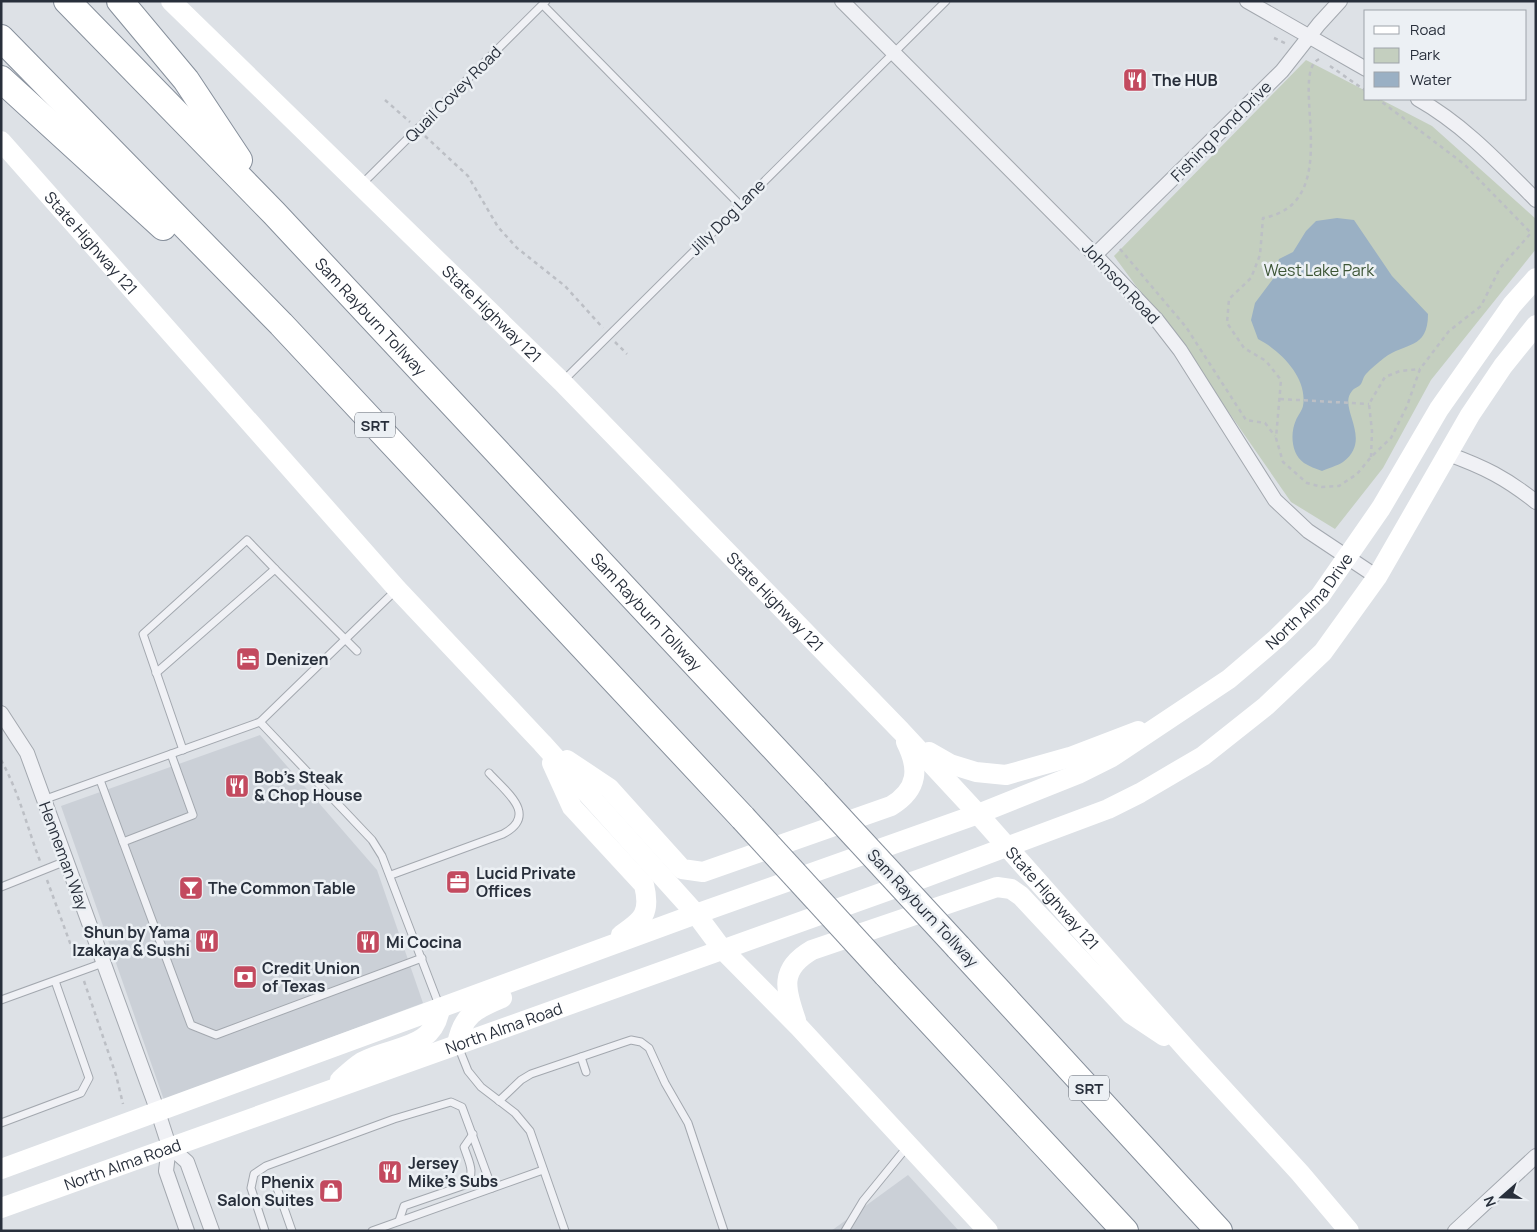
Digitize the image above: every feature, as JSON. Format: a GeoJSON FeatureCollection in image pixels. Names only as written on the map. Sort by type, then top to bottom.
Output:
{"type":"FeatureCollection","features":[{"type":"Feature","properties":{"kind":"highway","name":"Sam Rayburn Tollway"},"geometry":{"type":"LineString","coordinates":[[67,1],[274,213],[958,946],[1219,1231]]}},
{"type":"Feature","properties":{"kind":"highway"},"geometry":{"type":"LineString","coordinates":[[120,1],[186,80],[274,213]]}},
{"type":"Feature","properties":{"kind":"highway","name":"SRT"},"geometry":{"type":"LineString","coordinates":[[1,38],[281,324],[1125,1231]]}},
{"type":"Feature","properties":{"kind":"highway"},"geometry":{"type":"LineString","coordinates":[[1,79],[167,231],[281,324]]}},
{"type":"Feature","properties":{"kind":"main road","name":"State Highway 121"},"geometry":{"type":"LineString","coordinates":[[171,1],[562,382],[901,731],[978,814],[1189,1052],[1300,1173],[1349,1231]]}},
{"type":"Feature","properties":{"kind":"main road","name":"State Highway 121"},"geometry":{"type":"LineString","coordinates":[[1,141],[397,589],[542,744],[696,914],[722,949],[799,1027],[988,1231]]}},
{"type":"Feature","properties":{"kind":"main road","name":"North Alma Drive"},"geometry":{"type":"LineString","coordinates":[[978,814],[1078,774],[1108,759],[1229,679],[1277,638],[1320,596],[1348,559],[1382,508],[1439,409],[1512,305],[1536,278]]}},
{"type":"Feature","properties":{"kind":"main road"},"geometry":{"type":"LineString","coordinates":[[1006,846],[1108,808],[1140,793],[1202,756],[1266,706],[1323,652],[1378,577],[1470,415],[1503,366],[1536,326]]}},
{"type":"Feature","properties":{"kind":"main road"},"geometry":{"type":"LineString","coordinates":[[901,731],[950,764],[976,772],[1006,775],[1070,757],[1171,719]]}},
{"type":"Feature","properties":{"kind":"main road"},"geometry":{"type":"LineString","coordinates":[[542,744],[609,788],[682,869],[703,872],[891,806],[899,801],[911,788],[915,770],[914,758],[901,731]]}},
{"type":"Feature","properties":{"kind":"main road"},"geometry":{"type":"LineString","coordinates":[[542,744],[572,807],[644,885],[648,900],[646,912],[639,923],[598,950]]}},
{"type":"Feature","properties":{"kind":"main road"},"geometry":{"type":"LineString","coordinates":[[1,1169],[696,914],[978,814]]}},
{"type":"Feature","properties":{"kind":"main road","name":"North Alma Road"},"geometry":{"type":"LineString","coordinates":[[1,1208],[926,877],[1006,846]]}},
{"type":"Feature","properties":{"kind":"main road"},"geometry":{"type":"LineString","coordinates":[[799,1027],[787,996],[787,976],[798,958],[812,950],[997,887],[1010,889],[1021,896],[1132,1014],[1189,1052]]}},
{"type":"Feature","properties":{"kind":"main road"},"geometry":{"type":"LineString","coordinates":[[458,1044],[460,1032],[470,1014],[514,993],[523,986],[526,976]]}},
{"type":"Feature","properties":{"kind":"main road"},"geometry":{"type":"LineString","coordinates":[[327,1090],[362,1062],[420,1041],[435,1029],[440,1008]]}},
{"type":"Feature","properties":{"kind":"street","name":"Johnson Road"},"geometry":{"type":"LineString","coordinates":[[842,1],[1138,299],[1180,350],[1276,500],[1308,531],[1378,577]]}},
{"type":"Feature","properties":{"kind":"street"},"geometry":{"type":"LineString","coordinates":[[1247,1],[1364,67]]}},
{"type":"Feature","properties":{"kind":"street","name":"Fishing Pond Drive"},"geometry":{"type":"LineString","coordinates":[[1095,255],[1282,71],[1309,36],[1340,1]]}},
{"type":"Feature","properties":{"kind":"street"},"geometry":{"type":"LineString","coordinates":[[1420,100],[1440,111],[1472,137],[1536,200]]}},
{"type":"Feature","properties":{"kind":"street"},"geometry":{"type":"LineString","coordinates":[[1448,454],[1480,466],[1509,480],[1536,502]]}},
{"type":"Feature","properties":{"kind":"street","name":"Henneman Way"},"geometry":{"type":"LineString","coordinates":[[1,713],[27,753],[170,1146],[187,1162],[212,1231]]}},
{"type":"Feature","properties":{"kind":"street","name":"Henneman Way"},"geometry":{"type":"LineString","coordinates":[[170,1146],[166,1171],[188,1231]]}},
{"type":"Feature","properties":{"kind":"street"},"geometry":{"type":"LineString","coordinates":[[1456,1231],[1535,1158]]}},
{"type":"Feature","properties":{"kind":"lane","name":"Jilly Dog Lane"},"geometry":{"type":"LineString","coordinates":[[562,382],[946,1]]}},
{"type":"Feature","properties":{"kind":"lane","name":"Quail Covey Road"},"geometry":{"type":"LineString","coordinates":[[360,186],[544,3]]}},
{"type":"Feature","properties":{"kind":"lane"},"geometry":{"type":"LineString","coordinates":[[544,3],[740,205]]}},
{"type":"Feature","properties":{"kind":"lane"},"geometry":{"type":"LineString","coordinates":[[183,750],[142,634],[247,540],[357,651]]}},
{"type":"Feature","properties":{"kind":"lane"},"geometry":{"type":"LineString","coordinates":[[156,673],[275,570]]}},
{"type":"Feature","properties":{"kind":"lane"},"geometry":{"type":"LineString","coordinates":[[44,800],[260,722],[397,589]]}},
{"type":"Feature","properties":{"kind":"lane"},"geometry":{"type":"LineString","coordinates":[[260,722],[372,840],[391,875],[440,1008]]}},
{"type":"Feature","properties":{"kind":"lane"},"geometry":{"type":"LineString","coordinates":[[123,842],[193,815],[171,754]]}},
{"type":"Feature","properties":{"kind":"lane"},"geometry":{"type":"LineString","coordinates":[[391,875],[502,834],[517,824],[520,818],[518,806],[489,773]]}},
{"type":"Feature","properties":{"kind":"lane"},"geometry":{"type":"LineString","coordinates":[[100,780],[191,1025],[216,1035],[422,958]]}},
{"type":"Feature","properties":{"kind":"lane"},"geometry":{"type":"LineString","coordinates":[[1,886],[66,862]]}},
{"type":"Feature","properties":{"kind":"lane"},"geometry":{"type":"LineString","coordinates":[[1,1000],[103,963]]}},
{"type":"Feature","properties":{"kind":"lane"},"geometry":{"type":"LineString","coordinates":[[1,1123],[81,1093],[89,1078],[54,981]]}},
{"type":"Feature","properties":{"kind":"lane"},"geometry":{"type":"LineString","coordinates":[[500,1101],[521,1080],[531,1074],[631,1040],[640,1042],[649,1048],[665,1083],[688,1123],[724,1231]]}},
{"type":"Feature","properties":{"kind":"lane"},"geometry":{"type":"LineString","coordinates":[[458,1044],[468,1071],[481,1087],[515,1113],[530,1131],[566,1231]]}},
{"type":"Feature","properties":{"kind":"lane"},"geometry":{"type":"LineString","coordinates":[[581,1057],[586,1072]]}},
{"type":"Feature","properties":{"kind":"lane"},"geometry":{"type":"LineString","coordinates":[[265,1231],[252,1188],[254,1174],[266,1166],[394,1120],[451,1102],[462,1107],[492,1188]]}},
{"type":"Feature","properties":{"kind":"lane"},"geometry":{"type":"LineString","coordinates":[[399,1221],[404,1206],[465,1185],[470,1180],[472,1173],[464,1147],[473,1134]]}},
{"type":"Feature","properties":{"kind":"lane"},"geometry":{"type":"LineString","coordinates":[[846,1231],[876,1182],[908,1146]]}},
{"type":"Feature","properties":{"kind":"lane"},"geometry":{"type":"LineString","coordinates":[[372,1231],[543,1170]]}},
{"type":"Feature","properties":{"kind":"lane"},"geometry":{"type":"LineString","coordinates":[[277,1188],[292,1231]]}},
{"type":"Feature","properties":{"kind":"path"},"geometry":{"type":"LineString","coordinates":[[1276,438],[1281,380],[1266,361],[1244,348],[1227,323],[1229,299],[1251,278],[1260,255],[1263,218],[1278,216],[1299,198],[1310,168],[1309,75],[1318,58],[1364,89]]}},
{"type":"Feature","properties":{"kind":"path"},"geometry":{"type":"LineString","coordinates":[[385,100],[410,121]]}},
{"type":"Feature","properties":{"kind":"path"},"geometry":{"type":"LineString","coordinates":[[1128,258],[1186,327],[1246,420],[1265,423],[1276,438],[1283,462],[1307,484],[1322,487],[1339,486],[1357,474],[1391,438],[1407,406],[1420,369],[1449,331],[1481,306],[1500,268],[1531,233],[1464,164],[1379,100]]}},
{"type":"Feature","properties":{"kind":"path"},"geometry":{"type":"LineString","coordinates":[[424,135],[468,176],[498,227],[517,248],[565,286],[602,327]]}},
{"type":"Feature","properties":{"kind":"path"},"geometry":{"type":"LineString","coordinates":[[615,341],[627,354]]}},
{"type":"Feature","properties":{"kind":"path"},"geometry":{"type":"LineString","coordinates":[[1371,457],[1372,431],[1368,404],[1385,377],[1400,371],[1420,369]]}},
{"type":"Feature","properties":{"kind":"path"},"geometry":{"type":"LineString","coordinates":[[1280,399],[1368,404]]}},
{"type":"Feature","properties":{"kind":"path"},"geometry":{"type":"LineString","coordinates":[[1,760],[14,783],[28,830],[38,854]]}},
{"type":"Feature","properties":{"kind":"shaded area"},"geometry":{"type":"Polygon","coordinates":[[[260,735],[377,870],[423,1003],[164,1100],[61,806],[260,735]]]}},
{"type":"Feature","properties":{"kind":"shaded area"},"geometry":{"type":"Polygon","coordinates":[[[908,1175],[959,1231],[831,1231],[908,1175]]]}},
{"type":"Feature","properties":{"kind":"green space","name":"West Lake Park"},"geometry":{"type":"Polygon","coordinates":[[[1306,60],[1364,90],[1364,100],[1382,100],[1432,126],[1536,219],[1536,249],[1431,380],[1383,468],[1335,529],[1291,502],[1223,404],[1114,256],[1306,60]]]}},
{"type":"Feature","properties":{"kind":"water"},"geometry":{"type":"Polygon","coordinates":[[[1337,218],[1354,220],[1392,276],[1428,314],[1427,326],[1420,340],[1384,358],[1364,376],[1361,384],[1352,391],[1349,398],[1349,406],[1356,434],[1352,453],[1338,465],[1322,471],[1304,463],[1294,449],[1292,437],[1294,425],[1302,408],[1303,396],[1297,376],[1284,358],[1258,339],[1251,320],[1255,303],[1273,279],[1279,259],[1293,252],[1306,231],[1316,221],[1337,218]]]}},
{"type":"Feature","properties":{"kind":"place","name":"The HUB"},"geometry":{"type":"Point","coordinates":[1135,80]}},
{"type":"Feature","properties":{"kind":"place","name":"Denizen"},"geometry":{"type":"Point","coordinates":[248,659]}},
{"type":"Feature","properties":{"kind":"place","name":"Bob's Steak & Chop House"},"geometry":{"type":"Point","coordinates":[237,786]}},
{"type":"Feature","properties":{"kind":"place","name":"Lucid Private Offices"},"geometry":{"type":"Point","coordinates":[458,882]}},
{"type":"Feature","properties":{"kind":"place","name":"The Common Table"},"geometry":{"type":"Point","coordinates":[191,888]}},
{"type":"Feature","properties":{"kind":"place","name":"Shun by Yama Izakaya & Sushi"},"geometry":{"type":"Point","coordinates":[207,941]}},
{"type":"Feature","properties":{"kind":"place","name":"Mi Cocina"},"geometry":{"type":"Point","coordinates":[368,942]}},
{"type":"Feature","properties":{"kind":"place","name":"Credit Union of Texas"},"geometry":{"type":"Point","coordinates":[245,977]}},
{"type":"Feature","properties":{"kind":"place","name":"Jersey Mike's Subs"},"geometry":{"type":"Point","coordinates":[390,1172]}},
{"type":"Feature","properties":{"kind":"place","name":"Phenix Salon Suites"},"geometry":{"type":"Point","coordinates":[331,1191]}}]}
